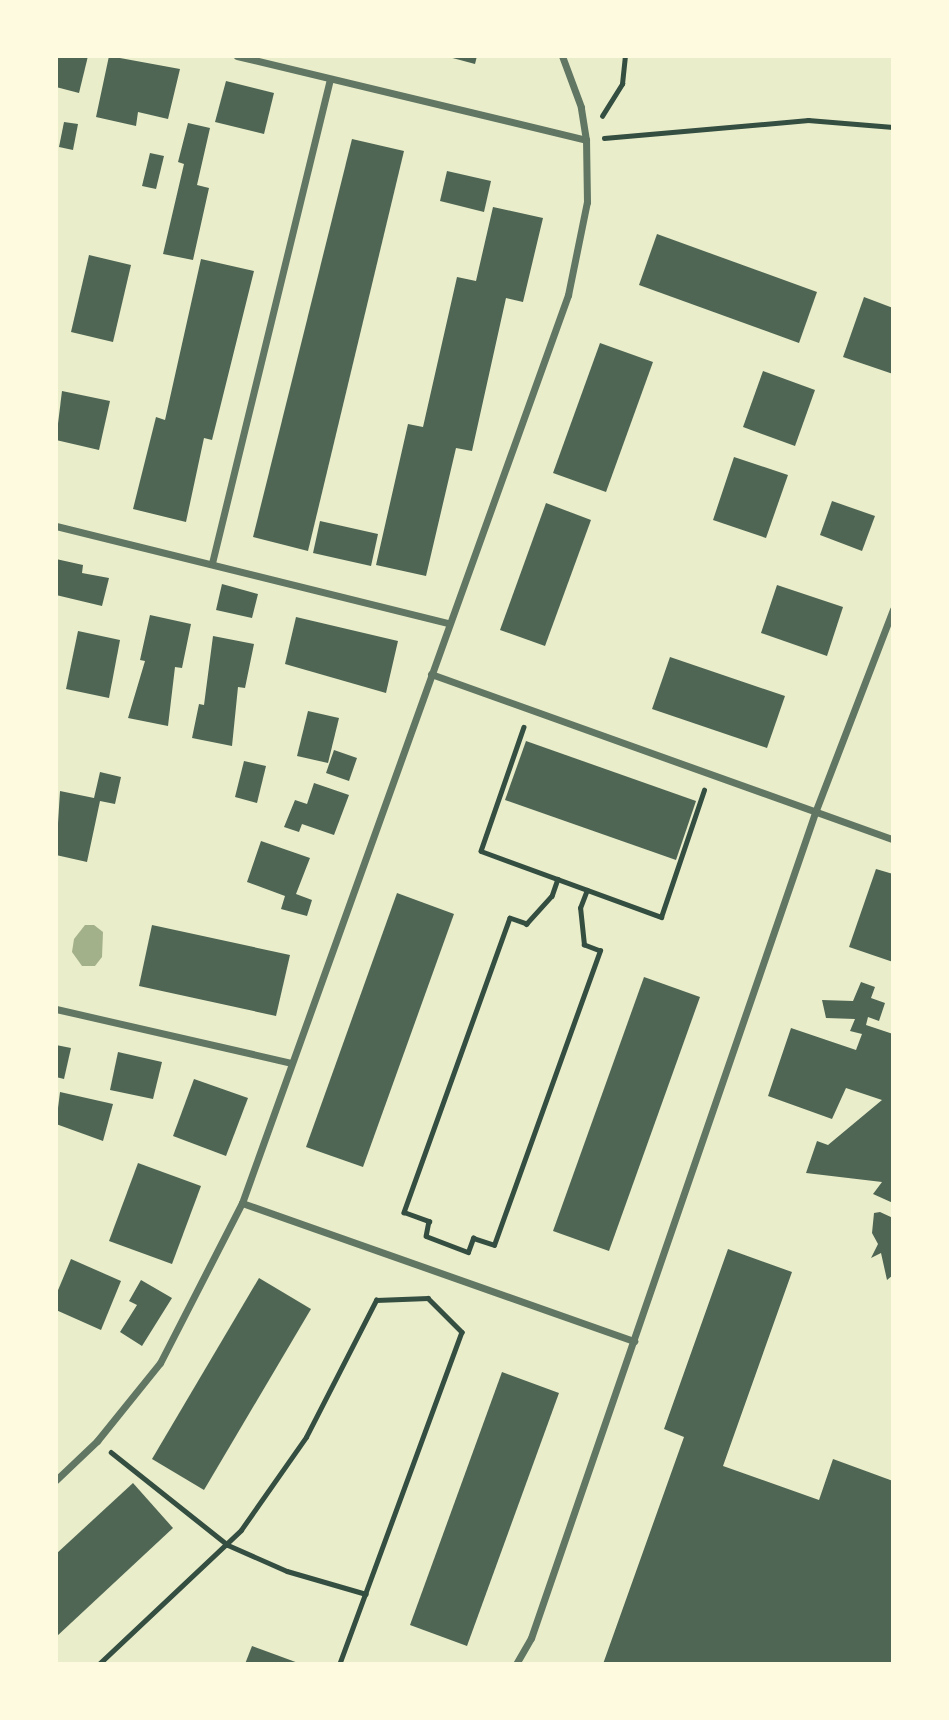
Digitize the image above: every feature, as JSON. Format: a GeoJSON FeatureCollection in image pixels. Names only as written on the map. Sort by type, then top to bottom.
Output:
{"type":"FeatureCollection","features":[{"type":"Feature","properties":{"kind":"street"},"geometry":{"type":"LineString","coordinates":[[237,56],[586,140]]}},
{"type":"Feature","properties":{"kind":"street"},"geometry":{"type":"LineString","coordinates":[[56,1480],[97,1441],[160,1363],[242,1203],[448,623],[568,295],[587,202],[586,140],[581,107],[562,56]]}},
{"type":"Feature","properties":{"kind":"street"},"geometry":{"type":"LineString","coordinates":[[212,563],[330,79]]}},
{"type":"Feature","properties":{"kind":"street"},"geometry":{"type":"LineString","coordinates":[[56,526],[448,623]]}},
{"type":"Feature","properties":{"kind":"street"},"geometry":{"type":"LineString","coordinates":[[516,1664],[531,1638],[816,810],[893,609]]}},
{"type":"Feature","properties":{"kind":"street"},"geometry":{"type":"LineString","coordinates":[[431,674],[893,839]]}},
{"type":"Feature","properties":{"kind":"street"},"geometry":{"type":"LineString","coordinates":[[56,1009],[291,1063]]}},
{"type":"Feature","properties":{"kind":"street"},"geometry":{"type":"LineString","coordinates":[[242,1203],[634,1341]]}},
{"type":"Feature","properties":{"kind":"path"},"geometry":{"type":"LineString","coordinates":[[586,140],[622,84],[625,56]]}},
{"type":"Feature","properties":{"kind":"path"},"geometry":{"type":"LineString","coordinates":[[586,140],[808,120],[893,127]]}},
{"type":"Feature","properties":{"kind":"path"},"geometry":{"type":"LineString","coordinates":[[530,709],[481,851],[661,917],[710,773]]}},
{"type":"Feature","properties":{"kind":"path"},"geometry":{"type":"LineString","coordinates":[[558,879],[552,896],[527,924],[510,918],[404,1212],[429,1221],[426,1236],[468,1252],[473,1238],[494,1245],[600,951],[584,945],[580,908],[587,890]]}},
{"type":"Feature","properties":{"kind":"path"},"geometry":{"type":"LineString","coordinates":[[99,1664],[228,1545],[306,1437],[376,1300],[428,1298],[462,1332],[340,1664]]}},
{"type":"Feature","properties":{"kind":"path"},"geometry":{"type":"LineString","coordinates":[[97,1441],[228,1545],[287,1571],[366,1594]]}},
{"type":"Feature","properties":{"kind":"shaded area"},"geometry":{"type":"Polygon","coordinates":[[[85,925],[94,925],[103,932],[102,957],[95,966],[82,966],[72,952],[74,939],[85,925]]]}},
{"type":"Feature","properties":{"kind":"building"},"geometry":{"type":"Polygon","coordinates":[[[56,56],[88,56],[79,93],[56,87],[56,56]]]}},
{"type":"Feature","properties":{"kind":"building"},"geometry":{"type":"Polygon","coordinates":[[[109,56],[180,69],[168,119],[138,112],[136,126],[96,117],[109,56]]]}},
{"type":"Feature","properties":{"kind":"building"},"geometry":{"type":"Polygon","coordinates":[[[445,56],[477,56],[475,64],[445,56]]]}},
{"type":"Feature","properties":{"kind":"building"},"geometry":{"type":"Polygon","coordinates":[[[226,81],[274,93],[264,134],[215,122],[226,81]]]}},
{"type":"Feature","properties":{"kind":"building"},"geometry":{"type":"Polygon","coordinates":[[[64,122],[78,124],[73,150],[59,147],[64,122]]]}},
{"type":"Feature","properties":{"kind":"building"},"geometry":{"type":"Polygon","coordinates":[[[188,123],[210,128],[197,185],[209,188],[193,260],[163,254],[184,164],[178,162],[188,123]]]}},
{"type":"Feature","properties":{"kind":"building"},"geometry":{"type":"Polygon","coordinates":[[[352,139],[404,151],[308,551],[253,537],[352,139]]]}},
{"type":"Feature","properties":{"kind":"building"},"geometry":{"type":"Polygon","coordinates":[[[150,153],[164,156],[156,189],[142,186],[150,153]]]}},
{"type":"Feature","properties":{"kind":"building"},"geometry":{"type":"Polygon","coordinates":[[[447,171],[491,181],[484,212],[440,201],[447,171]]]}},
{"type":"Feature","properties":{"kind":"building"},"geometry":{"type":"Polygon","coordinates":[[[493,207],[543,218],[523,302],[506,298],[472,451],[456,448],[426,576],[376,565],[408,424],[423,427],[457,277],[476,281],[493,207]]]}},
{"type":"Feature","properties":{"kind":"building"},"geometry":{"type":"Polygon","coordinates":[[[657,234],[817,292],[799,343],[639,285],[657,234]]]}},
{"type":"Feature","properties":{"kind":"building"},"geometry":{"type":"Polygon","coordinates":[[[89,255],[131,265],[113,342],[71,332],[89,255]]]}},
{"type":"Feature","properties":{"kind":"building"},"geometry":{"type":"Polygon","coordinates":[[[201,259],[254,271],[212,440],[204,438],[186,522],[133,509],[156,417],[165,420],[201,259]]]}},
{"type":"Feature","properties":{"kind":"building"},"geometry":{"type":"Polygon","coordinates":[[[864,297],[893,308],[893,374],[843,357],[864,297]]]}},
{"type":"Feature","properties":{"kind":"building"},"geometry":{"type":"Polygon","coordinates":[[[600,343],[653,362],[606,492],[553,473],[600,343]]]}},
{"type":"Feature","properties":{"kind":"building"},"geometry":{"type":"Polygon","coordinates":[[[763,371],[815,390],[795,446],[743,427],[763,371]]]}},
{"type":"Feature","properties":{"kind":"building"},"geometry":{"type":"Polygon","coordinates":[[[62,391],[110,401],[99,450],[56,440],[62,391]]]}},
{"type":"Feature","properties":{"kind":"building"},"geometry":{"type":"Polygon","coordinates":[[[734,457],[788,475],[766,538],[713,520],[734,457]]]}},
{"type":"Feature","properties":{"kind":"building"},"geometry":{"type":"Polygon","coordinates":[[[832,501],[875,516],[862,551],[820,535],[832,501]]]}},
{"type":"Feature","properties":{"kind":"building"},"geometry":{"type":"Polygon","coordinates":[[[546,503],[591,520],[545,646],[500,630],[546,503]]]}},
{"type":"Feature","properties":{"kind":"building"},"geometry":{"type":"Polygon","coordinates":[[[320,521],[378,534],[371,566],[313,553],[320,521]]]}},
{"type":"Feature","properties":{"kind":"building"},"geometry":{"type":"Polygon","coordinates":[[[56,559],[83,565],[82,573],[109,578],[102,606],[56,595],[56,559]]]}},
{"type":"Feature","properties":{"kind":"building"},"geometry":{"type":"Polygon","coordinates":[[[222,584],[258,594],[252,618],[216,610],[222,584]]]}},
{"type":"Feature","properties":{"kind":"building"},"geometry":{"type":"Polygon","coordinates":[[[777,585],[843,607],[827,656],[761,633],[777,585]]]}},
{"type":"Feature","properties":{"kind":"building"},"geometry":{"type":"Polygon","coordinates":[[[150,615],[191,624],[182,668],[175,667],[168,726],[128,718],[145,661],[140,660],[150,615]]]}},
{"type":"Feature","properties":{"kind":"building"},"geometry":{"type":"Polygon","coordinates":[[[296,617],[398,641],[386,693],[285,664],[296,617]]]}},
{"type":"Feature","properties":{"kind":"building"},"geometry":{"type":"Polygon","coordinates":[[[78,631],[120,640],[109,698],[66,689],[78,631]]]}},
{"type":"Feature","properties":{"kind":"building"},"geometry":{"type":"Polygon","coordinates":[[[213,636],[254,644],[245,688],[238,687],[232,746],[192,738],[199,704],[204,705],[213,636]]]}},
{"type":"Feature","properties":{"kind":"building"},"geometry":{"type":"Polygon","coordinates":[[[670,657],[785,696],[767,748],[652,709],[670,657]]]}},
{"type":"Feature","properties":{"kind":"building"},"geometry":{"type":"Polygon","coordinates":[[[308,711],[339,718],[328,763],[297,756],[308,711]]]}},
{"type":"Feature","properties":{"kind":"building"},"geometry":{"type":"Polygon","coordinates":[[[526,741],[696,801],[676,860],[505,800],[526,741]]]}},
{"type":"Feature","properties":{"kind":"building"},"geometry":{"type":"Polygon","coordinates":[[[334,750],[357,758],[349,781],[326,773],[334,750]]]}},
{"type":"Feature","properties":{"kind":"building"},"geometry":{"type":"Polygon","coordinates":[[[244,761],[266,766],[257,803],[235,797],[244,761]]]}},
{"type":"Feature","properties":{"kind":"building"},"geometry":{"type":"Polygon","coordinates":[[[100,772],[121,777],[115,804],[100,801],[87,862],[56,855],[60,791],[94,798],[100,772]]]}},
{"type":"Feature","properties":{"kind":"building"},"geometry":{"type":"Polygon","coordinates":[[[314,783],[349,795],[334,835],[302,824],[299,832],[284,827],[295,800],[307,804],[314,783]]]}},
{"type":"Feature","properties":{"kind":"building"},"geometry":{"type":"Polygon","coordinates":[[[261,841],[310,858],[296,894],[312,900],[307,916],[281,909],[285,896],[247,882],[261,841]]]}},
{"type":"Feature","properties":{"kind":"building"},"geometry":{"type":"Polygon","coordinates":[[[876,869],[893,874],[893,962],[849,947],[876,869]]]}},
{"type":"Feature","properties":{"kind":"building"},"geometry":{"type":"Polygon","coordinates":[[[397,893],[454,914],[363,1167],[306,1147],[397,893]]]}},
{"type":"Feature","properties":{"kind":"building"},"geometry":{"type":"Polygon","coordinates":[[[152,925],[290,955],[276,1016],[139,986],[152,925]]]}},
{"type":"Feature","properties":{"kind":"building"},"geometry":{"type":"Polygon","coordinates":[[[644,977],[700,997],[609,1251],[553,1231],[644,977]]]}},
{"type":"Feature","properties":{"kind":"building"},"geometry":{"type":"Polygon","coordinates":[[[861,982],[875,987],[871,998],[885,1003],[879,1021],[868,1017],[866,1025],[893,1034],[893,1203],[873,1194],[882,1182],[806,1173],[817,1141],[828,1145],[882,1100],[846,1088],[832,1119],[768,1096],[791,1028],[856,1050],[862,1034],[850,1031],[855,1019],[826,1018],[822,1000],[853,1001],[861,982]]]}},
{"type":"Feature","properties":{"kind":"building"},"geometry":{"type":"Polygon","coordinates":[[[56,1045],[71,1048],[64,1079],[56,1077],[56,1045]]]}},
{"type":"Feature","properties":{"kind":"building"},"geometry":{"type":"Polygon","coordinates":[[[118,1052],[162,1062],[153,1099],[110,1090],[118,1052]]]}},
{"type":"Feature","properties":{"kind":"building"},"geometry":{"type":"Polygon","coordinates":[[[194,1079],[248,1098],[226,1156],[173,1136],[194,1079]]]}},
{"type":"Feature","properties":{"kind":"building"},"geometry":{"type":"Polygon","coordinates":[[[60,1092],[113,1104],[103,1141],[56,1124],[60,1092]]]}},
{"type":"Feature","properties":{"kind":"building"},"geometry":{"type":"Polygon","coordinates":[[[138,1163],[201,1186],[172,1264],[109,1241],[138,1163]]]}},
{"type":"Feature","properties":{"kind":"building"},"geometry":{"type":"Polygon","coordinates":[[[880,1212],[893,1218],[893,1275],[887,1280],[881,1253],[871,1258],[878,1244],[872,1233],[874,1213],[880,1212]]]}},
{"type":"Feature","properties":{"kind":"building"},"geometry":{"type":"Polygon","coordinates":[[[728,1249],[792,1272],[723,1466],[819,1500],[833,1459],[893,1481],[893,1664],[603,1664],[684,1437],[664,1429],[728,1249]]]}},
{"type":"Feature","properties":{"kind":"building"},"geometry":{"type":"Polygon","coordinates":[[[71,1259],[121,1281],[101,1330],[56,1310],[56,1295],[71,1259]]]}},
{"type":"Feature","properties":{"kind":"building"},"geometry":{"type":"Polygon","coordinates":[[[259,1278],[311,1309],[204,1490],[152,1459],[259,1278]]]}},
{"type":"Feature","properties":{"kind":"building"},"geometry":{"type":"Polygon","coordinates":[[[141,1280],[172,1298],[142,1346],[120,1332],[137,1305],[129,1301],[141,1280]]]}},
{"type":"Feature","properties":{"kind":"building"},"geometry":{"type":"Polygon","coordinates":[[[502,1372],[559,1393],[467,1646],[410,1625],[502,1372]]]}},
{"type":"Feature","properties":{"kind":"building"},"geometry":{"type":"Polygon","coordinates":[[[133,1483],[173,1528],[56,1637],[56,1554],[133,1483]]]}},
{"type":"Feature","properties":{"kind":"building"},"geometry":{"type":"Polygon","coordinates":[[[252,1646],[301,1664],[245,1664],[252,1646]]]}}]}
